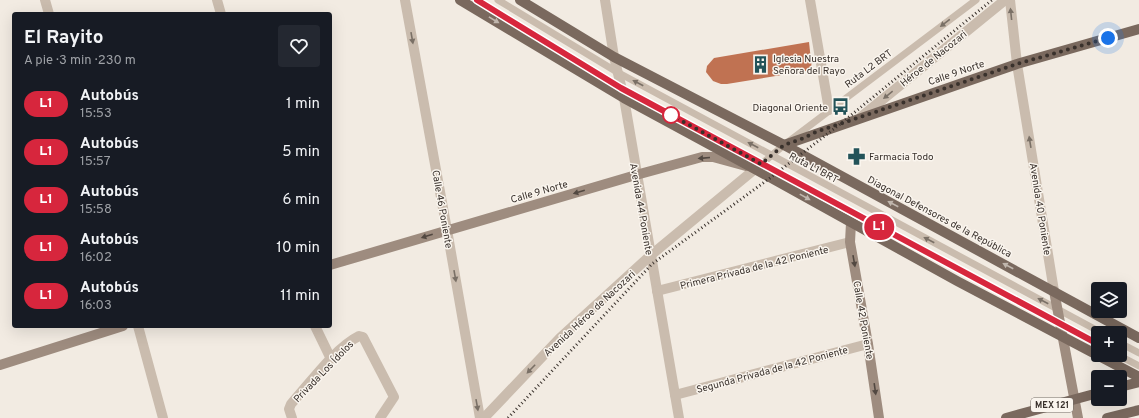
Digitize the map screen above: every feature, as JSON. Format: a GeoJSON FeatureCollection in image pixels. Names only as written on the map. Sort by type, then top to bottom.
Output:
{"type":"FeatureCollection","features":[{"type":"Feature","properties":{"kind":"main road"},"geometry":{"type":"LineString","coordinates":[[460,0],[624,98],[758,166],[851,223],[1139,377]]}},
{"type":"Feature","properties":{"kind":"main road","name":"Diagonal Defensores de la República"},"geometry":{"type":"LineString","coordinates":[[520,0],[614,57],[784,145],[1139,338]]}},
{"type":"Feature","properties":{"kind":"main road","name":"Calle 9 Norte"},"geometry":{"type":"LineString","coordinates":[[784,145],[1017,64],[1139,29]]}},
{"type":"Feature","properties":{"kind":"main road","name":"Calle 9 Norte"},"geometry":{"type":"LineString","coordinates":[[332,264],[702,157],[713,157],[758,166]]}},
{"type":"Feature","properties":{"kind":"main road","name":"Calle 42 Poniente"},"geometry":{"type":"LineString","coordinates":[[851,223],[850,242],[879,418]]}},
{"type":"Feature","properties":{"kind":"main road","name":"Avenida 40 Poniente"},"geometry":{"type":"LineString","coordinates":[[1054,291],[1078,418]]}},
{"type":"Feature","properties":{"kind":"main road"},"geometry":{"type":"LineString","coordinates":[[0,365],[117,328]]}},
{"type":"Feature","properties":{"kind":"main road"},"geometry":{"type":"LineString","coordinates":[[1127,385],[1139,382]]}},
{"type":"Feature","properties":{"kind":"main road","name":"MEX 121"},"geometry":{"type":"LineString","coordinates":[[1006,418],[1091,395]]}},
{"type":"Feature","properties":{"kind":"main road"},"geometry":{"type":"LineString","coordinates":[[1107,418],[1139,410]]}},
{"type":"Feature","properties":{"kind":"street"},"geometry":{"type":"LineString","coordinates":[[45,0],[48,12]]}},
{"type":"Feature","properties":{"kind":"street"},"geometry":{"type":"LineString","coordinates":[[217,0],[220,12]]}},
{"type":"Feature","properties":{"kind":"street","name":"Calle 46 Poniente"},"geometry":{"type":"LineString","coordinates":[[405,0],[480,418]]}},
{"type":"Feature","properties":{"kind":"street","name":"Avenida 44 Poniente"},"geometry":{"type":"LineString","coordinates":[[605,0],[614,57],[624,98],[636,175],[679,418]]}},
{"type":"Feature","properties":{"kind":"street"},"geometry":{"type":"LineString","coordinates":[[810,0],[829,110]]}},
{"type":"Feature","properties":{"kind":"street","name":"Héroe de Nacozari"},"geometry":{"type":"LineString","coordinates":[[861,117],[1006,0]]}},
{"type":"Feature","properties":{"kind":"street","name":"Avenida 40 Poniente"},"geometry":{"type":"LineString","coordinates":[[1010,0],[1017,64],[1054,291]]}},
{"type":"Feature","properties":{"kind":"street","name":"Avenida Héroe de Nacozari"},"geometry":{"type":"LineString","coordinates":[[484,418],[560,338],[651,256],[758,166]]}},
{"type":"Feature","properties":{"kind":"street","name":"Primera Privada de la 42 Poniente"},"geometry":{"type":"LineString","coordinates":[[657,291],[850,242]]}},
{"type":"Feature","properties":{"kind":"street"},"geometry":{"type":"LineString","coordinates":[[139,328],[163,418]]}},
{"type":"Feature","properties":{"kind":"street"},"geometry":{"type":"LineString","coordinates":[[316,328],[331,359]]}},
{"type":"Feature","properties":{"kind":"street","name":"Privada Los Ídolos"},"geometry":{"type":"LineString","coordinates":[[290,414],[291,404],[331,359],[353,339],[359,336],[363,337],[394,397],[380,418]]}},
{"type":"Feature","properties":{"kind":"street","name":"Segunda Privada de la 42 Poniente"},"geometry":{"type":"LineString","coordinates":[[675,395],[868,344]]}},
{"type":"Feature","properties":{"kind":"lane"},"geometry":{"type":"LineString","coordinates":[[477,0],[621,88],[758,166],[1091,340]]}},
{"type":"Feature","properties":{"kind":"lane","name":"Ruta L1 BRT"},"geometry":{"type":"LineString","coordinates":[[498,0],[617,72],[1091,327]]}},
{"type":"Feature","properties":{"kind":"lane","name":"Ruta L2 BRT"},"geometry":{"type":"LineString","coordinates":[[758,166],[829,110],[976,0]]}},
{"type":"Feature","properties":{"kind":"lane"},"geometry":{"type":"LineString","coordinates":[[1127,346],[1139,353]]}},
{"type":"Feature","properties":{"kind":"lane"},"geometry":{"type":"LineString","coordinates":[[1127,360],[1139,366]]}},
{"type":"Feature","properties":{"kind":"building","name":"Iglesia Nuestra Señora del Rayo"},"geometry":{"type":"Polygon","coordinates":[[[809,42],[812,70],[727,84],[721,84],[713,81],[706,72],[707,66],[714,58],[809,42]]]}},
{"type":"Feature","properties":{"kind":"railway"},"geometry":{"type":"LineString","coordinates":[[508,418],[652,264],[770,178],[839,125],[992,0]]}},
{"type":"Feature","properties":{"kind":"bus line","name":"L1"},"geometry":{"type":"LineString","coordinates":[[477,0],[621,88],[1091,340]]}},
{"type":"Feature","properties":{"kind":"place","name":"Iglesia Nuestra Señora del Rayo"},"geometry":{"type":"Point","coordinates":[760,64]}},
{"type":"Feature","properties":{"kind":"place","name":"Diagonal Oriente"},"geometry":{"type":"Point","coordinates":[841,107]}},
{"type":"Feature","properties":{"kind":"place","name":"Farmacia Todo"},"geometry":{"type":"Point","coordinates":[856,156]}},
{"type":"Feature","properties":{"kind":"route"},"geometry":{"type":"LineString","coordinates":[[671,115],[761,164],[784,145],[816,132],[1017,64],[1108,38]]}}]}
